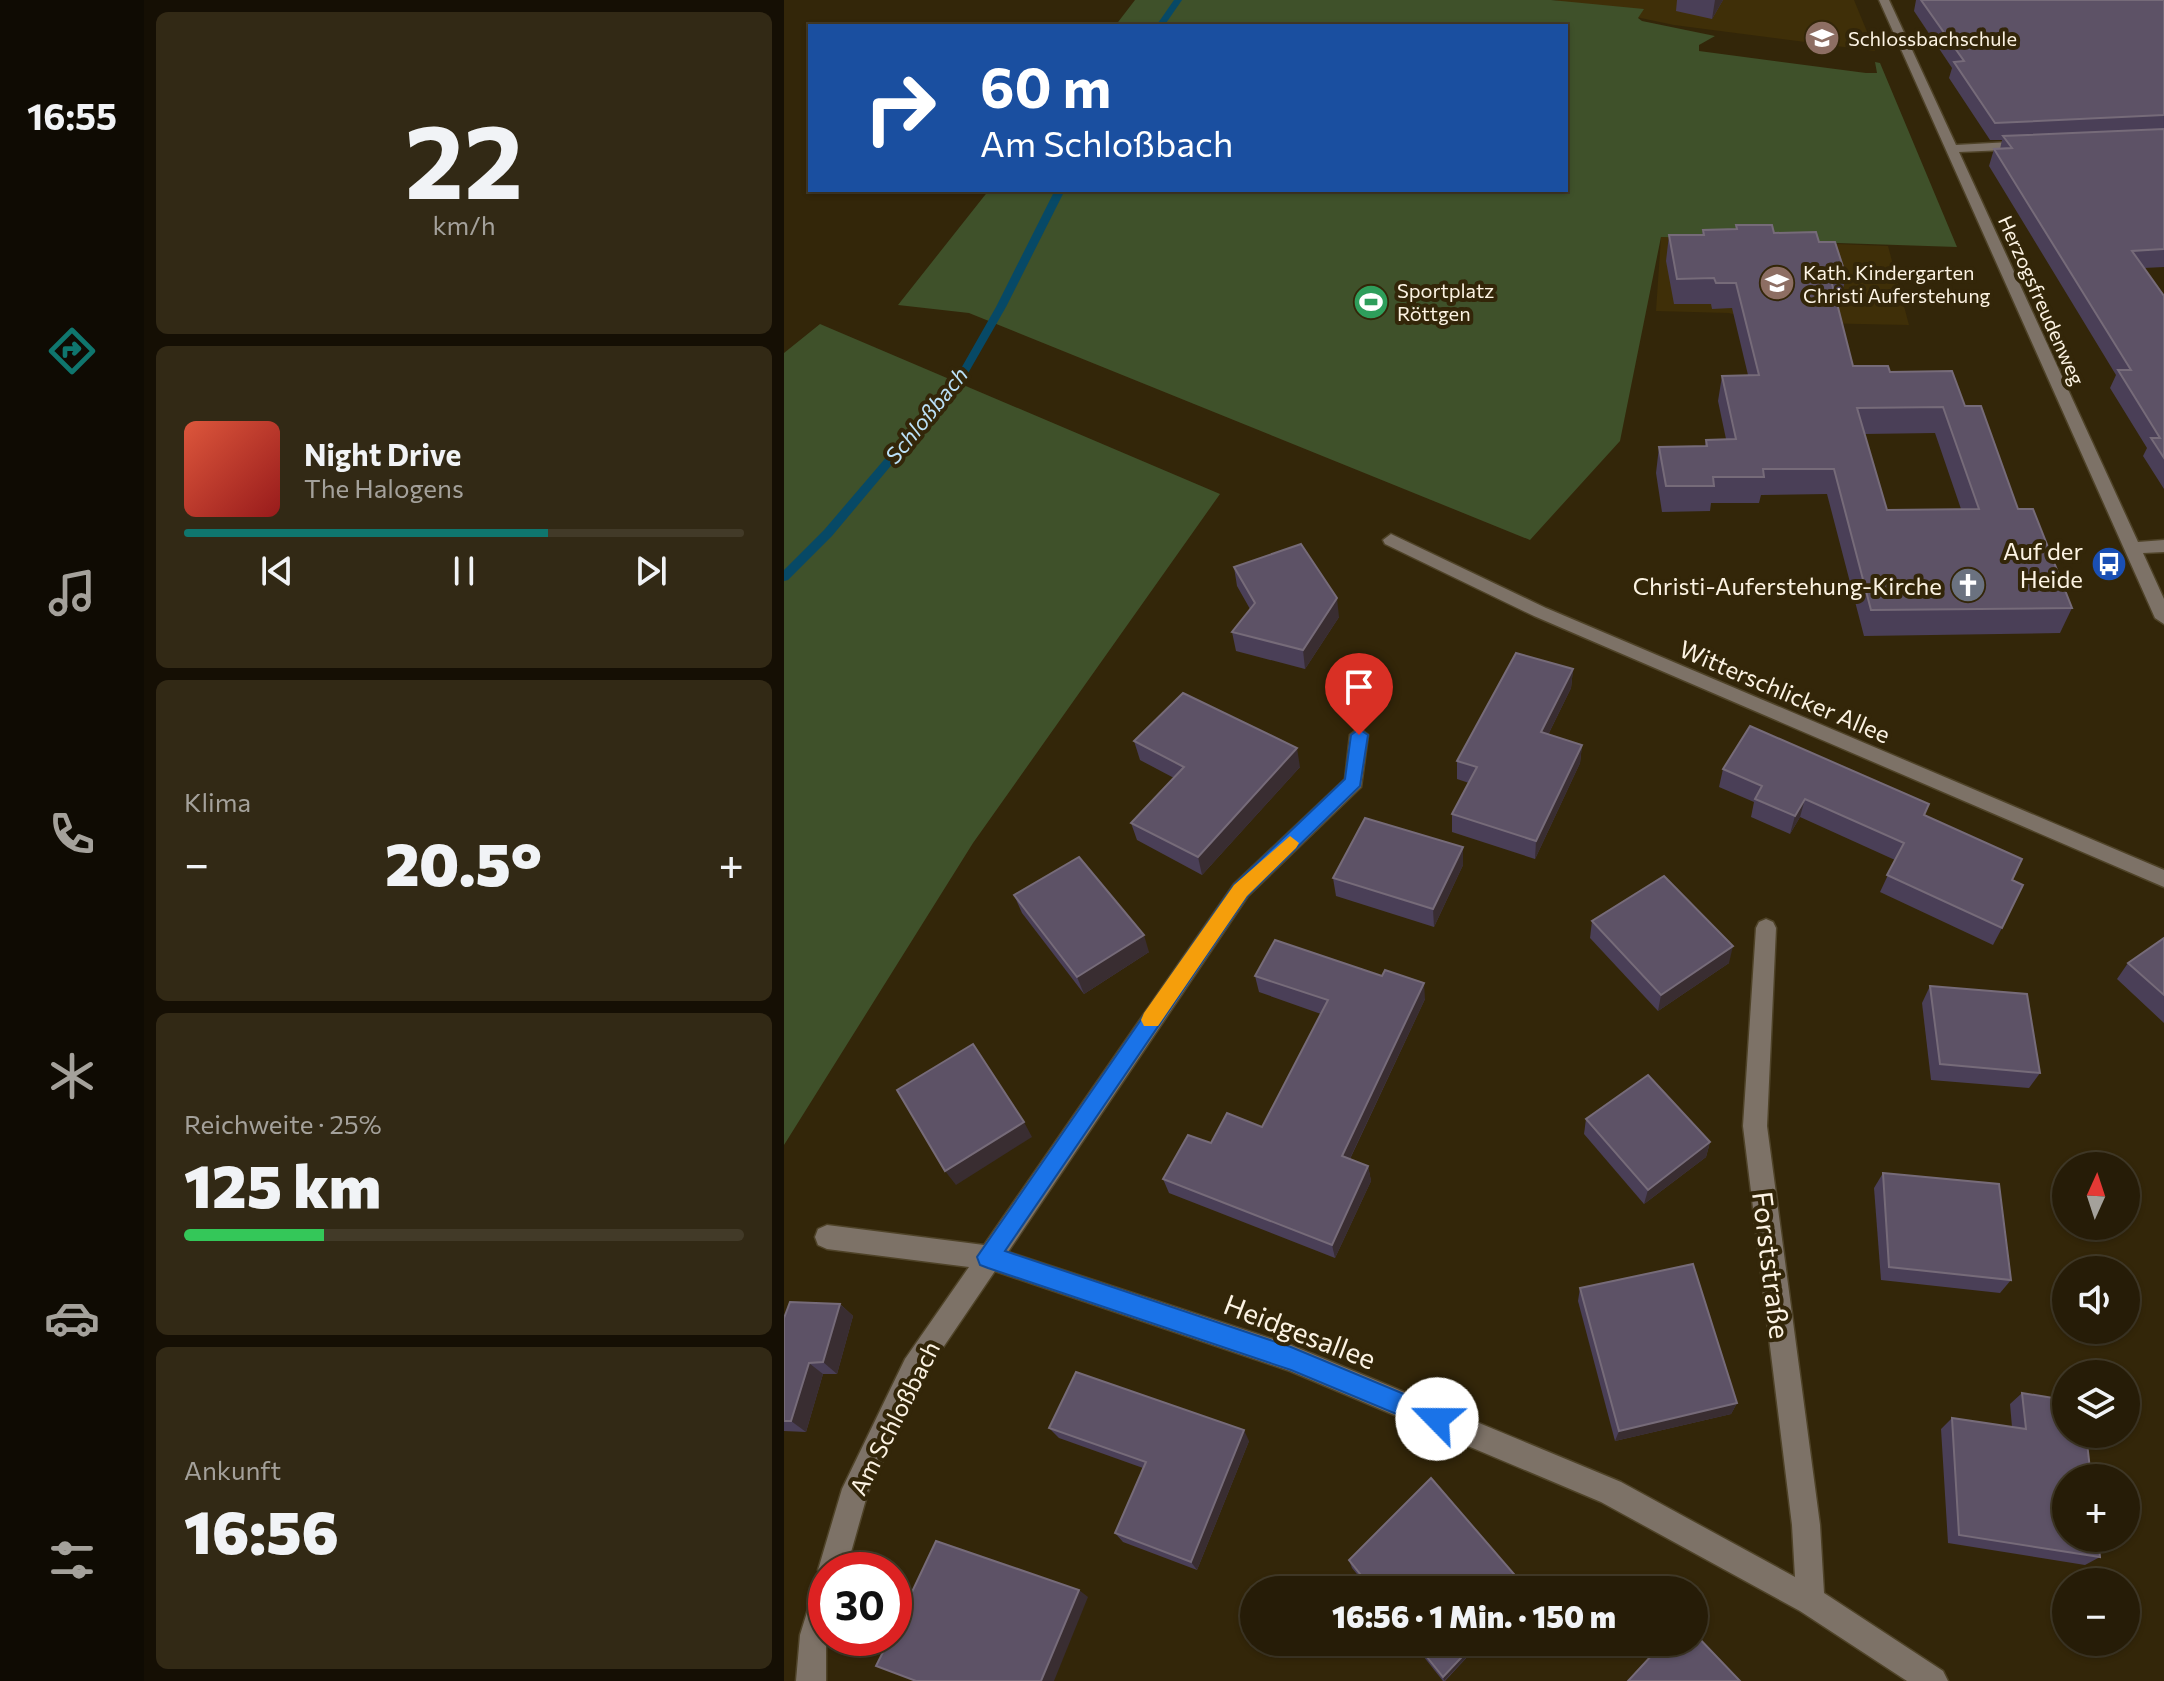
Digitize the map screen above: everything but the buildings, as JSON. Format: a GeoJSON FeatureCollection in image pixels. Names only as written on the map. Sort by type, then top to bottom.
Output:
{"type":"FeatureCollection","features":[{"type":"Feature","properties":{"kind":"street","name":"Herzogsfreudenweg"},"geometry":{"type":"LineString","coordinates":[[1884,0],[2164,618]]}},
{"type":"Feature","properties":{"kind":"street"},"geometry":{"type":"LineString","coordinates":[[1952,149],[2043,144]]}},
{"type":"Feature","properties":{"kind":"street","name":"Witterschlicker Allee"},"geometry":{"type":"LineString","coordinates":[[1391,540],[1540,612],[2164,879]]}},
{"type":"Feature","properties":{"kind":"street"},"geometry":{"type":"LineString","coordinates":[[2132,548],[2164,546]]}},
{"type":"Feature","properties":{"kind":"street","name":"Am Schloßbach"},"geometry":{"type":"LineString","coordinates":[[837,1552],[855,1489],[914,1368],[1241,890],[1354,782],[1359,735]]}},
{"type":"Feature","properties":{"kind":"street","name":"Forststraße"},"geometry":{"type":"LineString","coordinates":[[1766,928],[1755,1126],[1806,1525],[1810,1601]]}},
{"type":"Feature","properties":{"kind":"street","name":"Heidgesallee"},"geometry":{"type":"LineString","coordinates":[[827,1237],[988,1257],[1306,1364],[1611,1492],[1810,1601],[1916,1677]]}},
{"type":"Feature","properties":{"kind":"street"},"geometry":{"type":"LineString","coordinates":[[811,1681],[813,1656]]}},
{"type":"Feature","properties":{"kind":"shaded area","name":"Schlossbachschule"},"geometry":{"type":"Polygon","coordinates":[[[1555,0],[1854,0],[1875,51],[1674,25],[1555,0]]]}},
{"type":"Feature","properties":{"kind":"shaded area","name":"Kath. Kindergarten Christi Auferstehung"},"geometry":{"type":"Polygon","coordinates":[[[1661,237],[1888,246],[1909,325],[1764,322],[1729,313],[1656,311],[1661,237]]]}},
{"type":"Feature","properties":{"kind":"green space","name":"Sportplatz Röttgen"},"geometry":{"type":"Polygon","coordinates":[[[1135,0],[1551,0],[1644,9],[1638,18],[1642,21],[1715,36],[1699,45],[1699,51],[1866,73],[1877,73],[1875,62],[1880,63],[1957,247],[1661,237],[1620,441],[1530,540],[969,313],[898,305],[987,192],[1568,192],[1568,24],[1117,24],[1135,0]]]}},
{"type":"Feature","properties":{"kind":"green space"},"geometry":{"type":"Polygon","coordinates":[[[820,324],[1220,494],[973,843],[784,1145],[784,353],[820,324]]]}},
{"type":"Feature","properties":{"kind":"waterway","name":"Schloßbach"},"geometry":{"type":"LineString","coordinates":[[1161,24],[1178,0]]}},
{"type":"Feature","properties":{"kind":"waterway","name":"Schloßbach"},"geometry":{"type":"LineString","coordinates":[[784,577],[828,533],[963,373],[1001,307],[1059,192]]}},
{"type":"Feature","properties":{"kind":"slow traffic"},"geometry":{"type":"LineString","coordinates":[[1151,1020],[1241,890],[1290,843]]}},
{"type":"Feature","properties":{"kind":"place","name":"Schlossbachschule"},"geometry":{"type":"Point","coordinates":[1822,38]}},
{"type":"Feature","properties":{"kind":"place","name":"Kath. Kindergarten Christi Auferstehung"},"geometry":{"type":"Point","coordinates":[1777,283]}},
{"type":"Feature","properties":{"kind":"place","name":"Sportplatz Röttgen"},"geometry":{"type":"Point","coordinates":[1371,302]}},
{"type":"Feature","properties":{"kind":"place","name":"Auf der Heide"},"geometry":{"type":"Point","coordinates":[2109,564]}},
{"type":"Feature","properties":{"kind":"place","name":"Christi-Auferstehung-Kirche"},"geometry":{"type":"Point","coordinates":[1968,585]}},
{"type":"Feature","properties":{"kind":"route"},"geometry":{"type":"LineString","coordinates":[[1359,735],[1354,782],[1241,890],[988,1257],[1291,1358],[1437,1419]]}}]}
